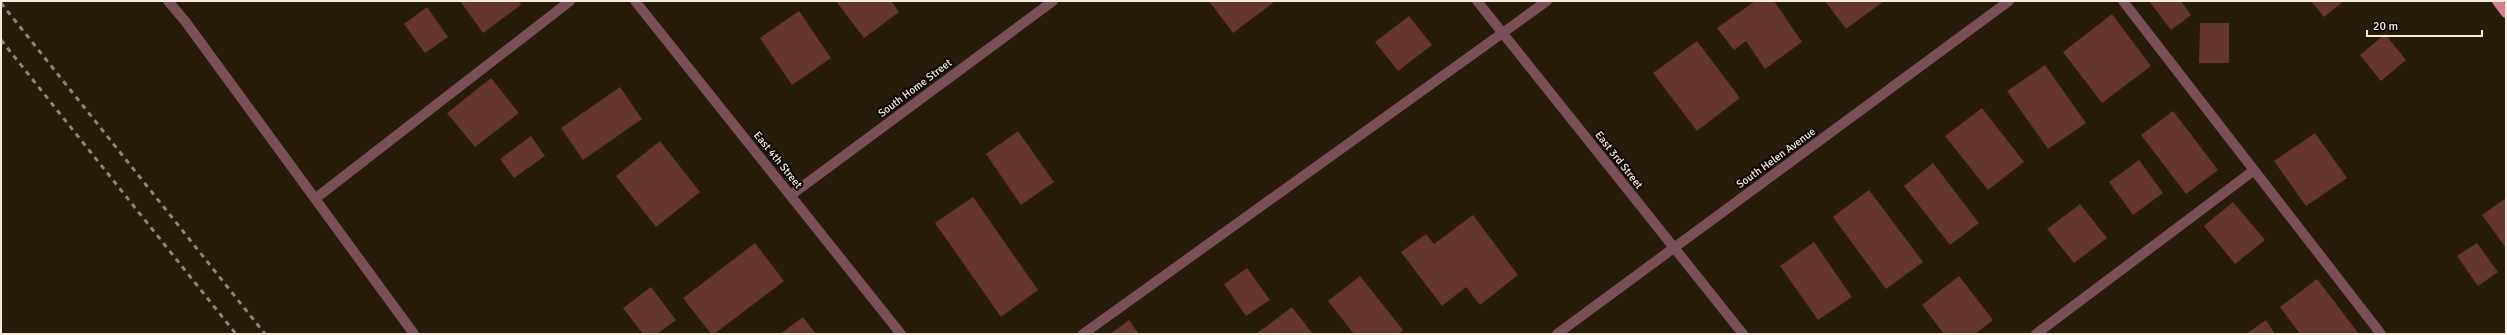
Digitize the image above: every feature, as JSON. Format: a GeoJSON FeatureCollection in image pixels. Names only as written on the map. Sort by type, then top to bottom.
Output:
{"type":"FeatureCollection","features":[{"type":"Feature","properties":{"kind":"main road"},"geometry":{"type":"LineString","coordinates":[[2497,1],[2506,13]]}},
{"type":"Feature","properties":{"kind":"street"},"geometry":{"type":"LineString","coordinates":[[168,1],[185,21],[316,198],[414,334]]}},
{"type":"Feature","properties":{"kind":"street"},"geometry":{"type":"LineString","coordinates":[[316,198],[570,1]]}},
{"type":"Feature","properties":{"kind":"street","name":"East 4th Street"},"geometry":{"type":"LineString","coordinates":[[635,1],[901,334]]}},
{"type":"Feature","properties":{"kind":"street","name":"South Home Street"},"geometry":{"type":"LineString","coordinates":[[791,195],[1053,1]]}},
{"type":"Feature","properties":{"kind":"street","name":"East 3rd Street"},"geometry":{"type":"LineString","coordinates":[[1477,1],[1743,334]]}},
{"type":"Feature","properties":{"kind":"street"},"geometry":{"type":"LineString","coordinates":[[1083,334],[1504,34],[1547,1]]}},
{"type":"Feature","properties":{"kind":"street","name":"South Helen Avenue"},"geometry":{"type":"LineString","coordinates":[[1557,334],[2009,1]]}},
{"type":"Feature","properties":{"kind":"street"},"geometry":{"type":"LineString","coordinates":[[2122,1],[2381,334]]}},
{"type":"Feature","properties":{"kind":"street"},"geometry":{"type":"LineString","coordinates":[[2036,334],[2253,171]]}},
{"type":"Feature","properties":{"kind":"building"},"geometry":{"type":"Polygon","coordinates":[[[460,1],[519,1],[521,5],[483,33],[460,1]]]}},
{"type":"Feature","properties":{"kind":"building"},"geometry":{"type":"Polygon","coordinates":[[[836,1],[891,1],[899,12],[864,38],[836,1]]]}},
{"type":"Feature","properties":{"kind":"building"},"geometry":{"type":"Polygon","coordinates":[[[1209,1],[1272,1],[1273,3],[1233,33],[1209,1]]]}},
{"type":"Feature","properties":{"kind":"building"},"geometry":{"type":"Polygon","coordinates":[[[1755,1],[1774,1],[1802,42],[1765,69],[1746,41],[1734,50],[1717,28],[1755,1]]]}},
{"type":"Feature","properties":{"kind":"building"},"geometry":{"type":"Polygon","coordinates":[[[1825,1],[1884,1],[1846,29],[1825,1]]]}},
{"type":"Feature","properties":{"kind":"building"},"geometry":{"type":"Polygon","coordinates":[[[2149,1],[2181,1],[2191,15],[2171,30],[2149,1]]]}},
{"type":"Feature","properties":{"kind":"building"},"geometry":{"type":"Polygon","coordinates":[[[2311,1],[2344,1],[2324,17],[2311,1]]]}},
{"type":"Feature","properties":{"kind":"building"},"geometry":{"type":"Polygon","coordinates":[[[427,7],[448,37],[425,53],[404,24],[427,7]]]}},
{"type":"Feature","properties":{"kind":"building"},"geometry":{"type":"Polygon","coordinates":[[[799,11],[831,58],[792,85],[760,38],[799,11]]]}},
{"type":"Feature","properties":{"kind":"building"},"geometry":{"type":"Polygon","coordinates":[[[2112,14],[2151,66],[2102,103],[2063,52],[2112,14]]]}},
{"type":"Feature","properties":{"kind":"building"},"geometry":{"type":"Polygon","coordinates":[[[1409,16],[1432,45],[1398,71],[1375,42],[1409,16]]]}},
{"type":"Feature","properties":{"kind":"building"},"geometry":{"type":"Polygon","coordinates":[[[2200,23],[2229,23],[2229,63],[2199,63],[2200,23]]]}},
{"type":"Feature","properties":{"kind":"building"},"geometry":{"type":"Polygon","coordinates":[[[2385,34],[2406,60],[2381,81],[2360,55],[2385,34]]]}},
{"type":"Feature","properties":{"kind":"building"},"geometry":{"type":"Polygon","coordinates":[[[1697,41],[1740,98],[1697,131],[1653,73],[1697,41]]]}},
{"type":"Feature","properties":{"kind":"building"},"geometry":{"type":"Polygon","coordinates":[[[2045,65],[2086,123],[2048,149],[2007,91],[2045,65]]]}},
{"type":"Feature","properties":{"kind":"building"},"geometry":{"type":"Polygon","coordinates":[[[491,78],[519,113],[475,147],[447,113],[491,78]]]}},
{"type":"Feature","properties":{"kind":"building"},"geometry":{"type":"Polygon","coordinates":[[[620,87],[642,119],[583,160],[561,128],[620,87]]]}},
{"type":"Feature","properties":{"kind":"building"},"geometry":{"type":"Polygon","coordinates":[[[1982,108],[2024,162],[1988,190],[1945,136],[1982,108]]]}},
{"type":"Feature","properties":{"kind":"building"},"geometry":{"type":"Polygon","coordinates":[[[2173,111],[2218,170],[2186,194],[2141,135],[2173,111]]]}},
{"type":"Feature","properties":{"kind":"building"},"geometry":{"type":"Polygon","coordinates":[[[1018,131],[1054,182],[1021,205],[986,154],[1018,131]]]}},
{"type":"Feature","properties":{"kind":"building"},"geometry":{"type":"Polygon","coordinates":[[[2315,133],[2347,178],[2306,206],[2274,161],[2315,133]]]}},
{"type":"Feature","properties":{"kind":"building"},"geometry":{"type":"Polygon","coordinates":[[[531,136],[545,156],[514,178],[500,159],[531,136]]]}},
{"type":"Feature","properties":{"kind":"building"},"geometry":{"type":"Polygon","coordinates":[[[660,141],[700,192],[656,227],[616,176],[660,141]]]}},
{"type":"Feature","properties":{"kind":"building"},"geometry":{"type":"Polygon","coordinates":[[[2139,160],[2163,193],[2133,215],[2109,182],[2139,160]]]}},
{"type":"Feature","properties":{"kind":"building"},"geometry":{"type":"Polygon","coordinates":[[[1933,163],[1979,223],[1950,245],[1904,186],[1933,163]]]}},
{"type":"Feature","properties":{"kind":"building"},"geometry":{"type":"Polygon","coordinates":[[[1869,190],[1923,262],[1886,289],[1833,217],[1869,190]]]}},
{"type":"Feature","properties":{"kind":"building"},"geometry":{"type":"Polygon","coordinates":[[[973,197],[1038,290],[1001,317],[935,223],[973,197]]]}},
{"type":"Feature","properties":{"kind":"building"},"geometry":{"type":"Polygon","coordinates":[[[2506,198],[2506,248],[2482,215],[2506,198]]]}},
{"type":"Feature","properties":{"kind":"building"},"geometry":{"type":"Polygon","coordinates":[[[2233,202],[2265,240],[2235,264],[2204,226],[2233,202]]]}},
{"type":"Feature","properties":{"kind":"building"},"geometry":{"type":"Polygon","coordinates":[[[2080,204],[2107,238],[2074,263],[2047,229],[2080,204]]]}},
{"type":"Feature","properties":{"kind":"building"},"geometry":{"type":"Polygon","coordinates":[[[1473,215],[1518,275],[1480,305],[1466,287],[1442,306],[1401,252],[1426,234],[1434,244],[1473,215]]]}},
{"type":"Feature","properties":{"kind":"building"},"geometry":{"type":"Polygon","coordinates":[[[1814,242],[1852,297],[1818,320],[1780,266],[1814,242]]]}},
{"type":"Feature","properties":{"kind":"building"},"geometry":{"type":"Polygon","coordinates":[[[755,243],[784,281],[714,334],[711,334],[683,298],[755,243]]]}},
{"type":"Feature","properties":{"kind":"building"},"geometry":{"type":"Polygon","coordinates":[[[2477,243],[2498,272],[2478,286],[2457,256],[2477,243]]]}},
{"type":"Feature","properties":{"kind":"building"},"geometry":{"type":"Polygon","coordinates":[[[1247,268],[1270,300],[1246,316],[1224,284],[1247,268]]]}},
{"type":"Feature","properties":{"kind":"building"},"geometry":{"type":"Polygon","coordinates":[[[1360,276],[1403,330],[1399,334],[1354,334],[1328,301],[1360,276]]]}},
{"type":"Feature","properties":{"kind":"building"},"geometry":{"type":"Polygon","coordinates":[[[1959,276],[1993,320],[1975,334],[1944,334],[1922,305],[1959,276]]]}},
{"type":"Feature","properties":{"kind":"building"},"geometry":{"type":"Polygon","coordinates":[[[2317,279],[2359,334],[2300,334],[2280,307],[2317,279]]]}},
{"type":"Feature","properties":{"kind":"building"},"geometry":{"type":"Polygon","coordinates":[[[651,287],[676,320],[657,334],[643,334],[623,308],[651,287]]]}},
{"type":"Feature","properties":{"kind":"building"},"geometry":{"type":"Polygon","coordinates":[[[1292,307],[1313,334],[1256,334],[1292,307]]]}},
{"type":"Feature","properties":{"kind":"building"},"geometry":{"type":"Polygon","coordinates":[[[803,317],[816,334],[780,334],[803,317]]]}},
{"type":"Feature","properties":{"kind":"building"},"geometry":{"type":"Polygon","coordinates":[[[1129,320],[1139,334],[1110,334],[1129,320]]]}},
{"type":"Feature","properties":{"kind":"building"},"geometry":{"type":"Polygon","coordinates":[[[2266,320],[2275,334],[2246,334],[2266,320]]]}},
{"type":"Feature","properties":{"kind":"railway"},"geometry":{"type":"LineString","coordinates":[[1,3],[265,334]]}},
{"type":"Feature","properties":{"kind":"railway"},"geometry":{"type":"LineString","coordinates":[[1,40],[236,334]]}}]}
